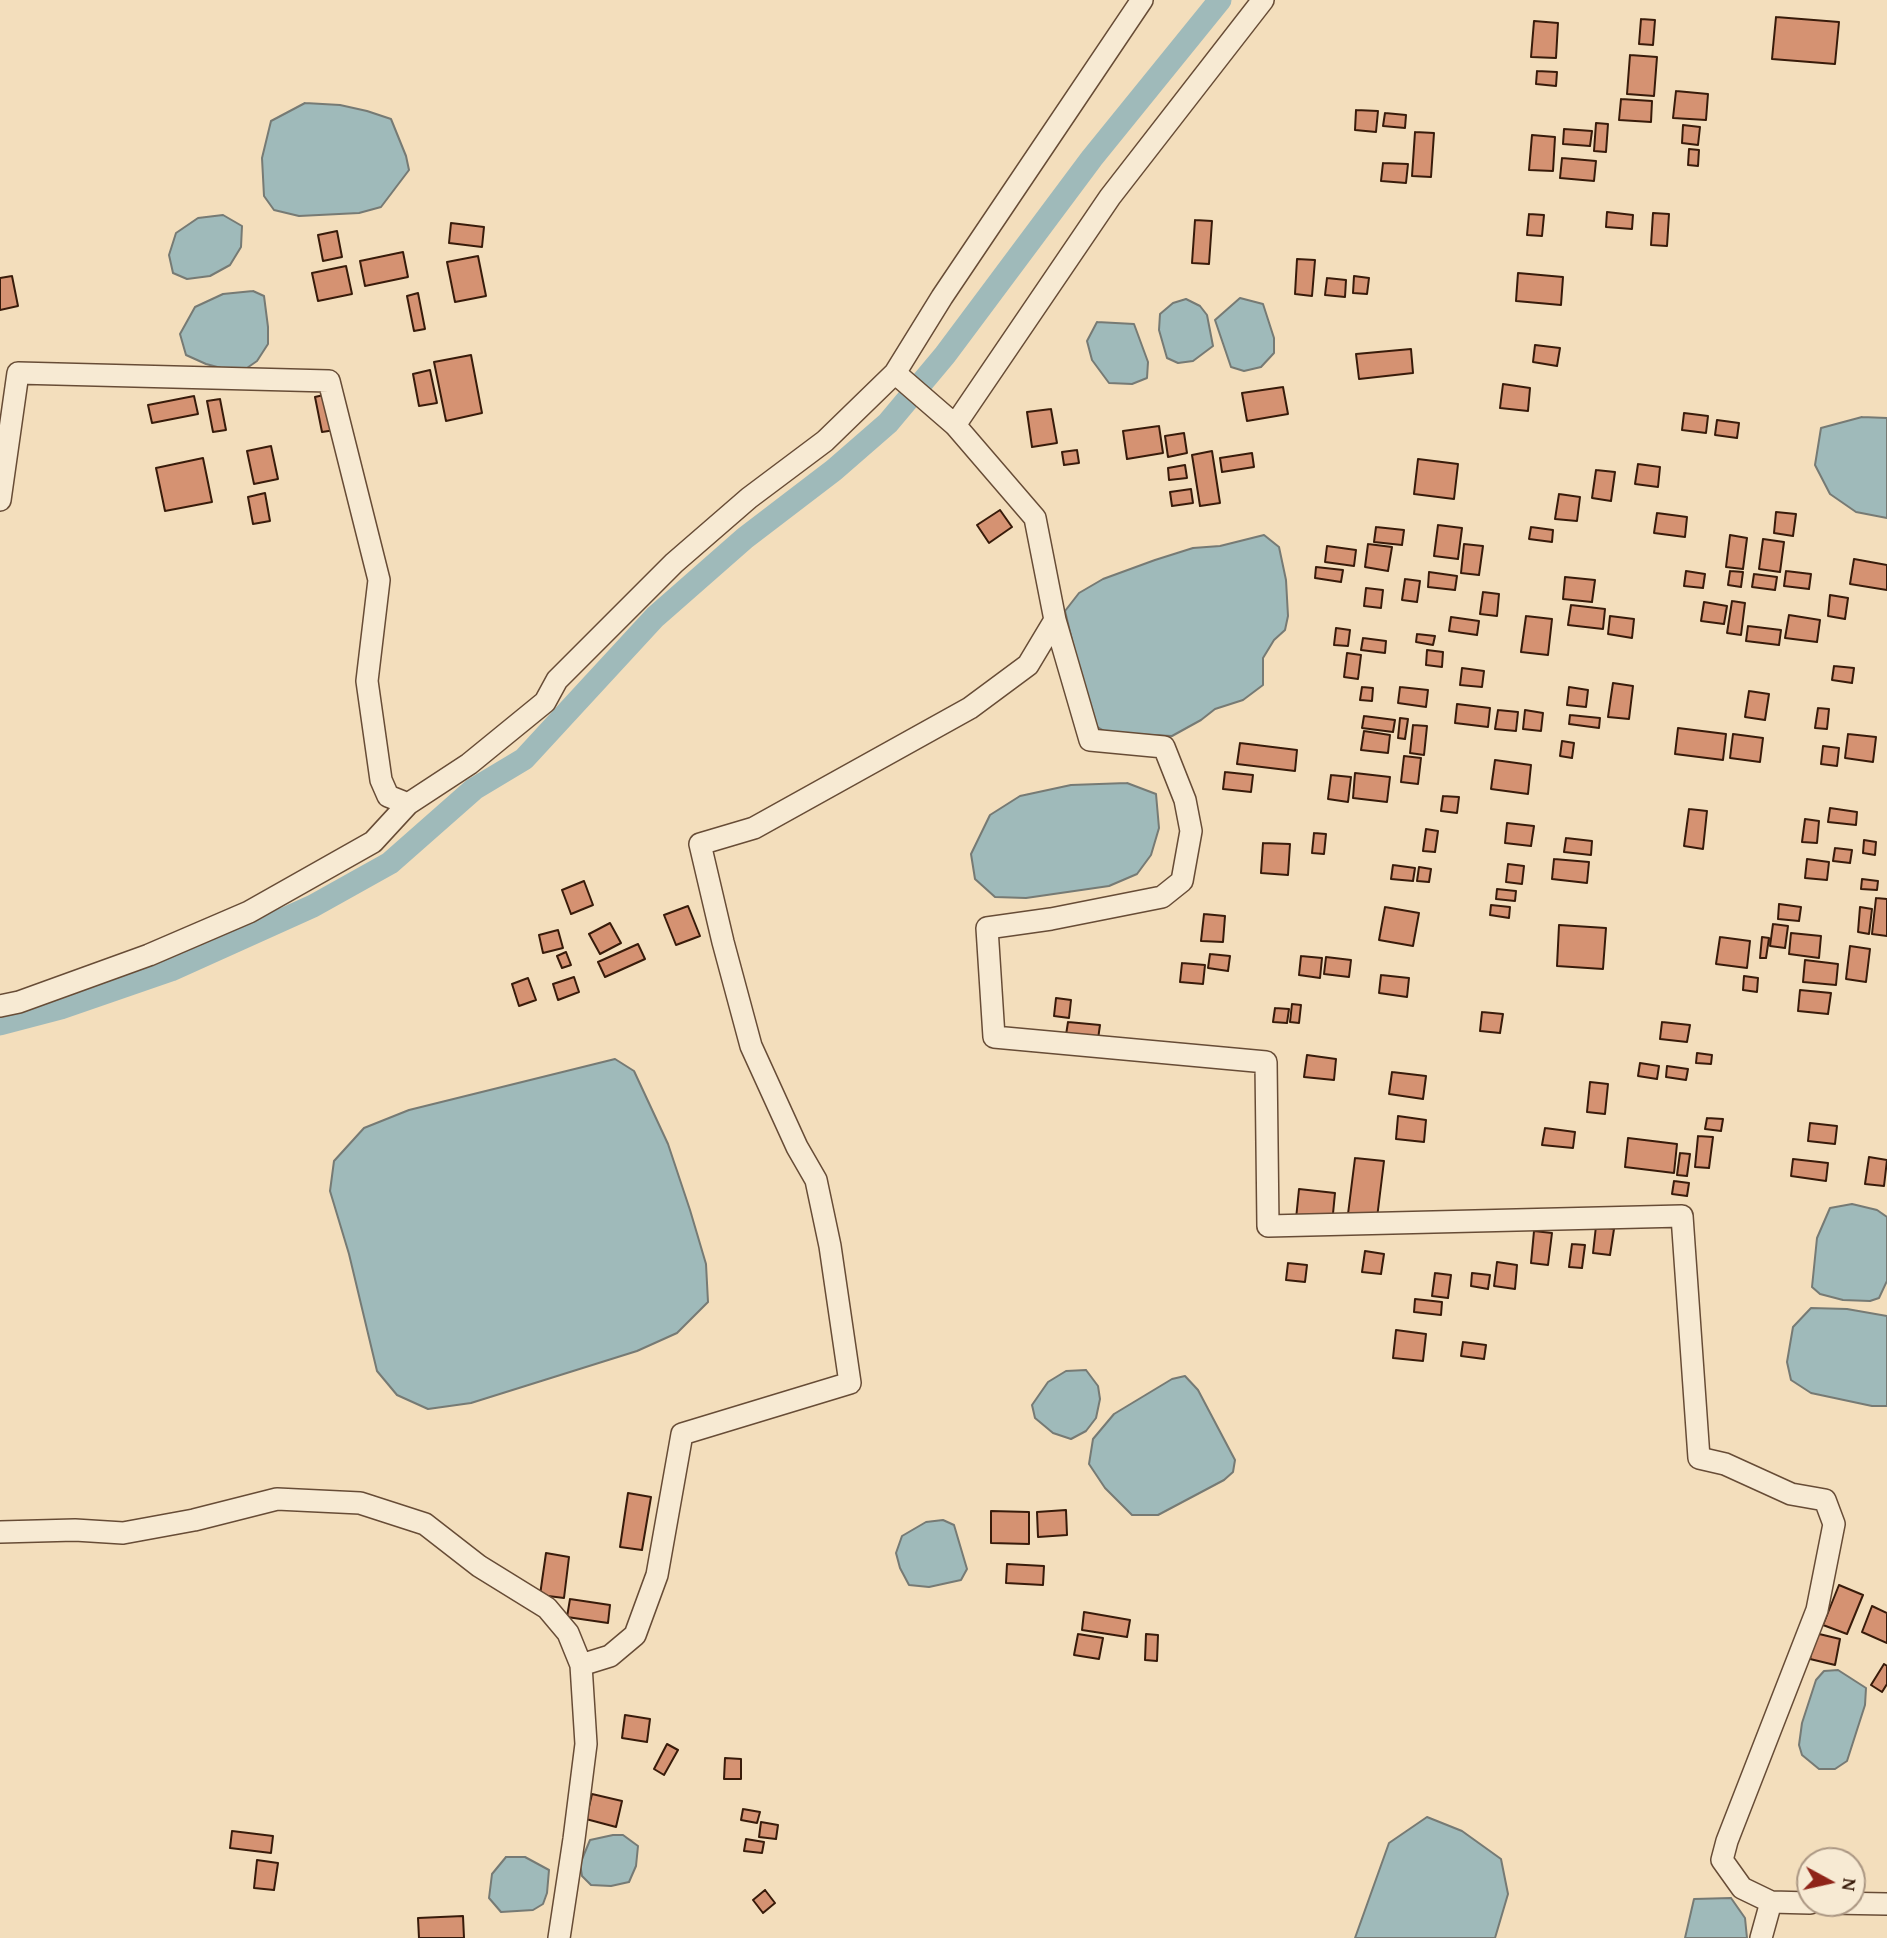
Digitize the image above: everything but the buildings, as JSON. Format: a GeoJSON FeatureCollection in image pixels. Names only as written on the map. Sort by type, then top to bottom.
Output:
{"type":"FeatureCollection","features":[{"type":"Feature","properties":{"kind":"street"},"geometry":{"type":"LineString","coordinates":[[0,1006],[19,1002],[149,955],[248,912],[373,842],[408,804],[469,764],[545,702],[557,680],[674,563],[749,498],[825,441],[895,373],[942,297],[1142,0]]}},
{"type":"Feature","properties":{"kind":"street"},"geometry":{"type":"LineString","coordinates":[[955,425],[1111,197],[1263,0]]}},
{"type":"Feature","properties":{"kind":"street"},"geometry":{"type":"LineString","coordinates":[[0,499],[18,373],[329,381],[379,580],[367,681],[381,780],[388,796],[408,804]]}},
{"type":"Feature","properties":{"kind":"street"},"geometry":{"type":"LineString","coordinates":[[895,373],[955,425],[1035,518],[1055,620],[1090,740],[1164,747],[1185,800],[1191,831],[1182,881],[1161,897],[1051,919],[987,928],[993,1037],[1266,1062],[1268,1226],[1682,1216],[1699,1458],[1725,1464],[1791,1494],[1825,1500],[1834,1524],[1817,1610],[1721,1860],[1742,1888],[1771,1902],[1796,1903]]}},
{"type":"Feature","properties":{"kind":"street"},"geometry":{"type":"LineString","coordinates":[[581,1665],[610,1656],[635,1635],[657,1576],[682,1434],[850,1383],[830,1246],[816,1180],[797,1147],[751,1046],[700,844],[754,828],[970,709],[1028,665],[1055,620]]}},
{"type":"Feature","properties":{"kind":"street"},"geometry":{"type":"LineString","coordinates":[[0,1532],[75,1530],[123,1533],[194,1520],[277,1499],[360,1503],[425,1524],[479,1566],[547,1608],[568,1633],[581,1665],[586,1744],[575,1839],[559,1938]]}},
{"type":"Feature","properties":{"kind":"street"},"geometry":{"type":"LineString","coordinates":[[1761,1938],[1771,1902]]}},
{"type":"Feature","properties":{"kind":"street"},"geometry":{"type":"LineString","coordinates":[[1866,1904],[1887,1904]]}},
{"type":"Feature","properties":{"kind":"water"},"geometry":{"type":"Polygon","coordinates":[[[305,103],[340,105],[391,119],[409,170],[381,207],[359,213],[299,216],[274,210],[264,196],[262,158],[271,121],[305,103]]]}},
{"type":"Feature","properties":{"kind":"water"},"geometry":{"type":"Polygon","coordinates":[[[223,215],[242,226],[241,247],[230,265],[210,276],[187,279],[173,273],[169,255],[176,233],[198,218],[223,215]]]}},
{"type":"Feature","properties":{"kind":"water"},"geometry":{"type":"Polygon","coordinates":[[[253,291],[264,296],[268,327],[268,344],[257,361],[247,368],[225,369],[186,355],[180,334],[195,307],[223,294],[253,291]]]}},
{"type":"Feature","properties":{"kind":"water"},"geometry":{"type":"Polygon","coordinates":[[[1240,298],[1263,304],[1274,338],[1274,353],[1261,367],[1244,371],[1231,367],[1215,320],[1240,298]]]}},
{"type":"Feature","properties":{"kind":"water"},"geometry":{"type":"Polygon","coordinates":[[[1186,299],[1200,306],[1207,315],[1213,346],[1193,361],[1178,363],[1167,358],[1159,330],[1160,314],[1173,303],[1186,299]]]}},
{"type":"Feature","properties":{"kind":"water"},"geometry":{"type":"Polygon","coordinates":[[[1097,322],[1134,324],[1148,362],[1147,378],[1132,384],[1109,383],[1092,360],[1087,341],[1097,322]]]}},
{"type":"Feature","properties":{"kind":"water"},"geometry":{"type":"Polygon","coordinates":[[[1862,417],[1887,418],[1887,518],[1856,512],[1830,494],[1815,465],[1821,428],[1862,417]]]}},
{"type":"Feature","properties":{"kind":"water"},"geometry":{"type":"Polygon","coordinates":[[[1264,535],[1279,547],[1286,580],[1288,616],[1285,630],[1274,640],[1263,658],[1263,685],[1243,700],[1215,709],[1172,736],[1108,733],[1092,724],[1065,611],[1079,593],[1103,579],[1193,548],[1220,546],[1264,535]]]}},
{"type":"Feature","properties":{"kind":"water"},"geometry":{"type":"Polygon","coordinates":[[[1127,783],[1156,794],[1159,828],[1151,855],[1137,874],[1109,886],[1026,898],[995,897],[975,879],[971,854],[990,815],[1020,796],[1071,785],[1127,783]]]}},
{"type":"Feature","properties":{"kind":"water"},"geometry":{"type":"Polygon","coordinates":[[[615,1059],[634,1071],[668,1144],[706,1264],[708,1302],[677,1333],[637,1351],[471,1403],[428,1409],[397,1395],[377,1371],[349,1254],[330,1191],[334,1161],[364,1128],[409,1110],[615,1059]]]}},
{"type":"Feature","properties":{"kind":"water"},"geometry":{"type":"Polygon","coordinates":[[[1852,1204],[1877,1210],[1887,1217],[1887,1281],[1879,1298],[1870,1301],[1843,1300],[1820,1294],[1812,1287],[1817,1238],[1830,1208],[1852,1204]]]}},
{"type":"Feature","properties":{"kind":"water"},"geometry":{"type":"Polygon","coordinates":[[[1811,1308],[1847,1309],[1887,1316],[1887,1406],[1872,1406],[1811,1393],[1791,1380],[1787,1362],[1793,1327],[1811,1308]]]}},
{"type":"Feature","properties":{"kind":"water"},"geometry":{"type":"Polygon","coordinates":[[[1086,1370],[1098,1386],[1100,1399],[1096,1418],[1086,1431],[1071,1439],[1053,1433],[1035,1418],[1032,1405],[1048,1382],[1066,1371],[1086,1370]]]}},
{"type":"Feature","properties":{"kind":"water"},"geometry":{"type":"Polygon","coordinates":[[[1185,1376],[1198,1390],[1235,1460],[1233,1472],[1224,1480],[1158,1515],[1132,1515],[1105,1488],[1089,1464],[1093,1439],[1114,1414],[1172,1379],[1185,1376]]]}},
{"type":"Feature","properties":{"kind":"water"},"geometry":{"type":"Polygon","coordinates":[[[943,1520],[954,1525],[967,1569],[961,1580],[929,1587],[909,1585],[896,1553],[902,1536],[926,1522],[943,1520]]]}},
{"type":"Feature","properties":{"kind":"water"},"geometry":{"type":"Polygon","coordinates":[[[1838,1670],[1866,1688],[1865,1705],[1847,1761],[1835,1769],[1819,1769],[1802,1755],[1799,1745],[1802,1723],[1816,1680],[1824,1671],[1838,1670]]]}},
{"type":"Feature","properties":{"kind":"water"},"geometry":{"type":"Polygon","coordinates":[[[1427,1817],[1462,1831],[1501,1859],[1508,1894],[1495,1938],[1355,1938],[1389,1843],[1427,1817]]]}},
{"type":"Feature","properties":{"kind":"water"},"geometry":{"type":"Polygon","coordinates":[[[623,1835],[638,1846],[636,1866],[629,1882],[611,1886],[591,1885],[582,1876],[580,1864],[590,1840],[623,1835]]]}},
{"type":"Feature","properties":{"kind":"water"},"geometry":{"type":"Polygon","coordinates":[[[506,1857],[525,1857],[549,1870],[543,1904],[533,1910],[501,1912],[489,1898],[492,1874],[506,1857]]]}},
{"type":"Feature","properties":{"kind":"water"},"geometry":{"type":"Polygon","coordinates":[[[1731,1898],[1745,1918],[1747,1938],[1685,1938],[1694,1899],[1731,1898]]]}},
{"type":"Feature","properties":{"kind":"waterway"},"geometry":{"type":"LineString","coordinates":[[0,1024],[61,1008],[171,970],[313,906],[390,863],[474,789],[524,759],[655,617],[745,538],[834,470],[888,423],[945,355],[1092,158],[1220,0]]}}]}
